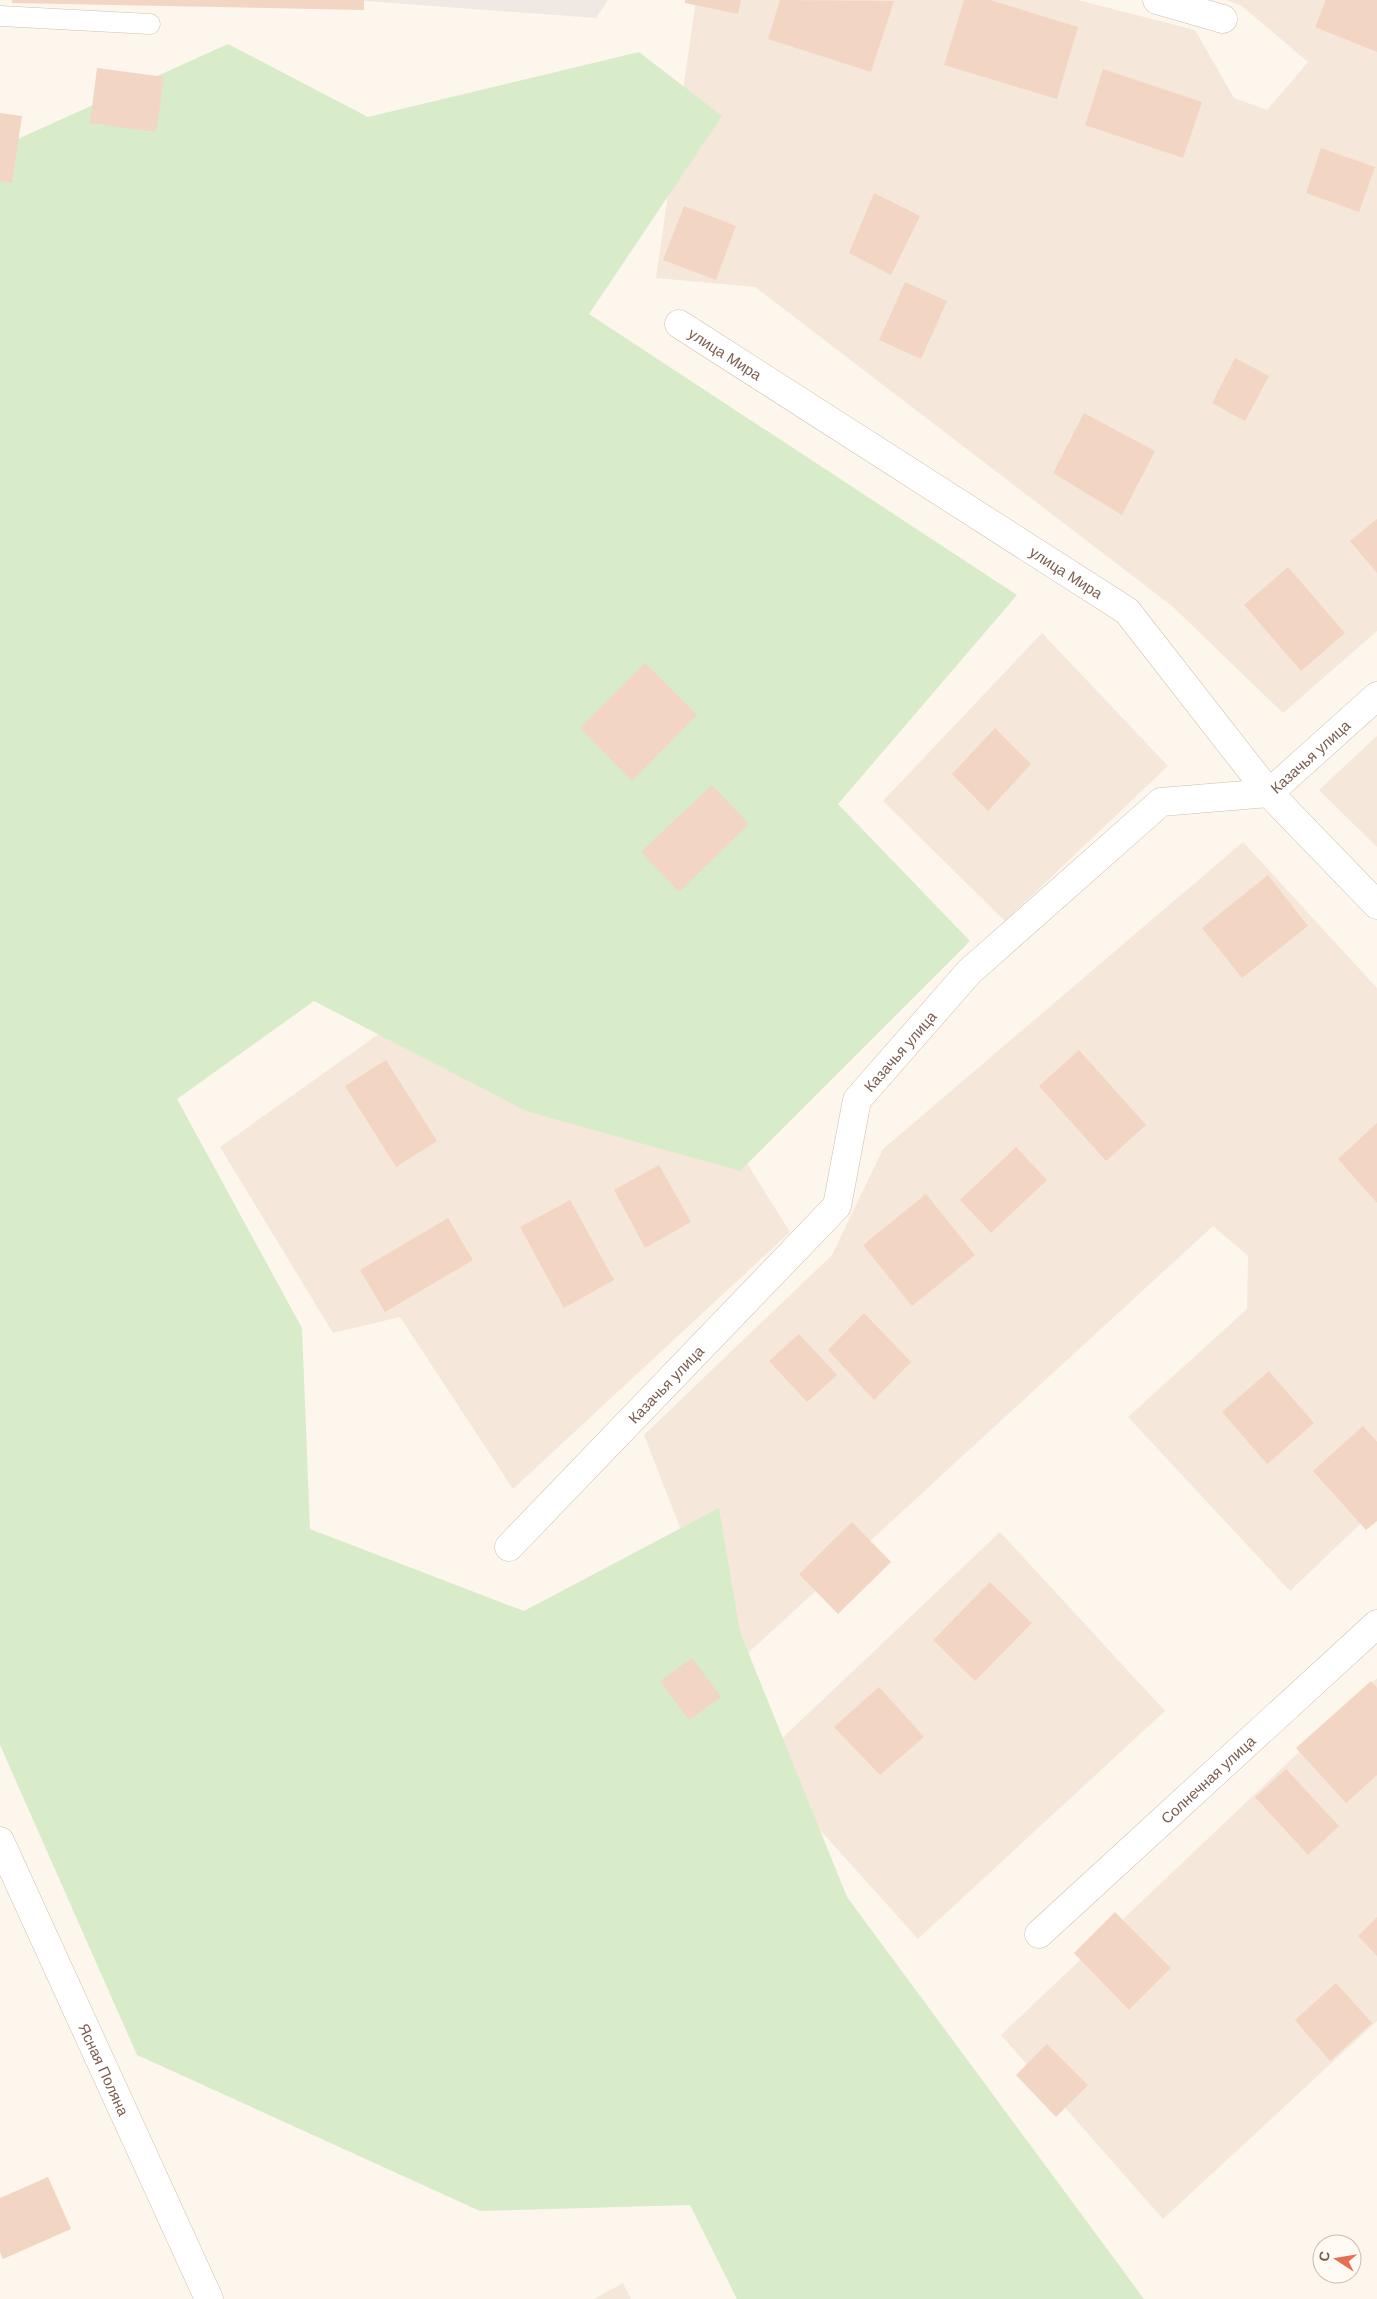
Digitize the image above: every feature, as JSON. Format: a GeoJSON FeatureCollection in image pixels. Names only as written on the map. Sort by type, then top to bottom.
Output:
{"type":"FeatureCollection","features":[{"type":"Feature","properties":{"kind":"street"},"geometry":{"type":"LineString","coordinates":[[1157,0],[1223,19]]}},
{"type":"Feature","properties":{"kind":"street","name":"улица Мира"},"geometry":{"type":"LineString","coordinates":[[679,324],[1127,610],[1269,793],[1377,905]]}},
{"type":"Feature","properties":{"kind":"street","name":"Казачья улица"},"geometry":{"type":"LineString","coordinates":[[509,1547],[838,1206],[857,1100],[969,972],[1160,802],[1269,793],[1377,696]]}},
{"type":"Feature","properties":{"kind":"street","name":"Солнечная улица"},"geometry":{"type":"LineString","coordinates":[[1039,1934],[1377,1624]]}},
{"type":"Feature","properties":{"kind":"street","name":"Ясная Поляна"},"geometry":{"type":"LineString","coordinates":[[0,1841],[209,2299]]}},
{"type":"Feature","properties":{"kind":"lane"},"geometry":{"type":"LineString","coordinates":[[0,16],[150,24]]}},
{"type":"Feature","properties":{"kind":"shaded area"},"geometry":{"type":"Polygon","coordinates":[[[351,0],[608,0],[596,18],[351,0]]]}},
{"type":"Feature","properties":{"kind":"shaded area"},"geometry":{"type":"Polygon","coordinates":[[[696,0],[1078,0],[1195,30],[1234,98],[1267,110],[1308,62],[1242,6],[1226,0],[1377,0],[1377,631],[1283,713],[1172,606],[755,287],[656,278],[696,0]]]}},
{"type":"Feature","properties":{"kind":"shaded area"},"geometry":{"type":"Polygon","coordinates":[[[1042,633],[1168,766],[1005,921],[883,801],[1042,633]]]}},
{"type":"Feature","properties":{"kind":"shaded area"},"geometry":{"type":"Polygon","coordinates":[[[1377,736],[1377,847],[1319,790],[1377,736]]]}},
{"type":"Feature","properties":{"kind":"shaded area"},"geometry":{"type":"Polygon","coordinates":[[[1243,842],[1377,988],[1377,1508],[1290,1591],[1128,1417],[1247,1309],[1248,1256],[1213,1226],[734,1666],[644,1435],[832,1255],[883,1149],[1243,842]]]}},
{"type":"Feature","properties":{"kind":"shaded area"},"geometry":{"type":"Polygon","coordinates":[[[577,893],[790,1232],[513,1489],[400,1317],[333,1333],[220,1147],[577,893]]]}},
{"type":"Feature","properties":{"kind":"shaded area"},"geometry":{"type":"Polygon","coordinates":[[[1000,1532],[1165,1711],[918,1939],[758,1761],[1000,1532]]]}},
{"type":"Feature","properties":{"kind":"shaded area"},"geometry":{"type":"Polygon","coordinates":[[[1377,1678],[1377,2021],[1163,2219],[1001,2035],[1377,1678]]]}},
{"type":"Feature","properties":{"kind":"shaded area"},"geometry":{"type":"Polygon","coordinates":[[[623,2283],[631,2299],[594,2299],[623,2283]]]}},
{"type":"Feature","properties":{"kind":"green space"},"geometry":{"type":"Polygon","coordinates":[[[228,44],[368,117],[639,52],[722,116],[589,314],[1017,595],[838,804],[970,941],[740,1171],[526,1111],[314,1001],[177,1099],[302,1328],[310,1529],[524,1611],[719,1508],[740,1632],[847,1897],[1144,2299],[737,2299],[690,2205],[480,2211],[137,2055],[0,1745],[0,147],[228,44]]]}},
{"type":"Feature","properties":{"kind":"building"},"geometry":{"type":"Polygon","coordinates":[[[12,0],[364,0],[364,10],[12,3],[12,0]]]}},
{"type":"Feature","properties":{"kind":"building"},"geometry":{"type":"Polygon","coordinates":[[[685,0],[741,0],[738,14],[685,3],[685,0]]]}},
{"type":"Feature","properties":{"kind":"building"},"geometry":{"type":"Polygon","coordinates":[[[780,0],[894,1],[871,72],[768,39],[780,0]]]}},
{"type":"Feature","properties":{"kind":"building"},"geometry":{"type":"Polygon","coordinates":[[[964,0],[990,0],[1078,27],[1057,99],[944,65],[964,0]]]}},
{"type":"Feature","properties":{"kind":"building"},"geometry":{"type":"Polygon","coordinates":[[[1326,0],[1377,0],[1377,52],[1315,27],[1326,0]]]}},
{"type":"Feature","properties":{"kind":"building"},"geometry":{"type":"Polygon","coordinates":[[[97,68],[164,77],[156,132],[90,123],[97,68]]]}},
{"type":"Feature","properties":{"kind":"building"},"geometry":{"type":"Polygon","coordinates":[[[1103,69],[1202,102],[1183,158],[1085,125],[1103,69]]]}},
{"type":"Feature","properties":{"kind":"building"},"geometry":{"type":"Polygon","coordinates":[[[0,113],[22,116],[12,183],[0,181],[0,113]]]}},
{"type":"Feature","properties":{"kind":"building"},"geometry":{"type":"Polygon","coordinates":[[[1321,148],[1375,167],[1359,212],[1306,193],[1321,148]]]}},
{"type":"Feature","properties":{"kind":"building"},"geometry":{"type":"Polygon","coordinates":[[[874,193],[920,216],[891,275],[849,253],[874,193]]]}},
{"type":"Feature","properties":{"kind":"building"},"geometry":{"type":"Polygon","coordinates":[[[684,206],[736,226],[716,280],[663,260],[684,206]]]}},
{"type":"Feature","properties":{"kind":"building"},"geometry":{"type":"Polygon","coordinates":[[[905,282],[947,301],[921,359],[879,340],[905,282]]]}},
{"type":"Feature","properties":{"kind":"building"},"geometry":{"type":"Polygon","coordinates":[[[1235,358],[1269,376],[1245,421],[1212,403],[1235,358]]]}},
{"type":"Feature","properties":{"kind":"building"},"geometry":{"type":"Polygon","coordinates":[[[1084,413],[1155,451],[1122,515],[1053,473],[1084,413]]]}},
{"type":"Feature","properties":{"kind":"building"},"geometry":{"type":"Polygon","coordinates":[[[1377,519],[1377,573],[1350,541],[1377,519]]]}},
{"type":"Feature","properties":{"kind":"building"},"geometry":{"type":"Polygon","coordinates":[[[1288,567],[1345,633],[1301,671],[1244,605],[1288,567]]]}},
{"type":"Feature","properties":{"kind":"building"},"geometry":{"type":"Polygon","coordinates":[[[645,663],[697,715],[632,781],[580,728],[645,663]]]}},
{"type":"Feature","properties":{"kind":"building"},"geometry":{"type":"Polygon","coordinates":[[[995,728],[1031,764],[988,811],[952,774],[995,728]]]}},
{"type":"Feature","properties":{"kind":"building"},"geometry":{"type":"Polygon","coordinates":[[[712,785],[749,824],[679,892],[641,852],[712,785]]]}},
{"type":"Feature","properties":{"kind":"building"},"geometry":{"type":"Polygon","coordinates":[[[1268,875],[1308,926],[1242,978],[1202,928],[1268,875]]]}},
{"type":"Feature","properties":{"kind":"building"},"geometry":{"type":"Polygon","coordinates":[[[1079,1050],[1146,1125],[1106,1161],[1039,1086],[1079,1050]]]}},
{"type":"Feature","properties":{"kind":"building"},"geometry":{"type":"Polygon","coordinates":[[[386,1060],[437,1141],[396,1167],[345,1086],[386,1060]]]}},
{"type":"Feature","properties":{"kind":"building"},"geometry":{"type":"Polygon","coordinates":[[[1377,1123],[1377,1203],[1338,1159],[1377,1123]]]}},
{"type":"Feature","properties":{"kind":"building"},"geometry":{"type":"Polygon","coordinates":[[[1016,1147],[1047,1180],[991,1233],[960,1200],[1016,1147]]]}},
{"type":"Feature","properties":{"kind":"building"},"geometry":{"type":"Polygon","coordinates":[[[659,1165],[691,1222],[645,1248],[614,1190],[659,1165]]]}},
{"type":"Feature","properties":{"kind":"building"},"geometry":{"type":"Polygon","coordinates":[[[926,1194],[975,1255],[912,1306],[863,1245],[926,1194]]]}},
{"type":"Feature","properties":{"kind":"building"},"geometry":{"type":"Polygon","coordinates":[[[570,1200],[614,1280],[564,1308],[520,1227],[570,1200]]]}},
{"type":"Feature","properties":{"kind":"building"},"geometry":{"type":"Polygon","coordinates":[[[448,1218],[473,1260],[385,1312],[360,1270],[448,1218]]]}},
{"type":"Feature","properties":{"kind":"building"},"geometry":{"type":"Polygon","coordinates":[[[864,1313],[911,1362],[874,1400],[828,1350],[864,1313]]]}},
{"type":"Feature","properties":{"kind":"building"},"geometry":{"type":"Polygon","coordinates":[[[799,1334],[837,1375],[807,1402],[769,1361],[799,1334]]]}},
{"type":"Feature","properties":{"kind":"building"},"geometry":{"type":"Polygon","coordinates":[[[1269,1371],[1314,1423],[1267,1464],[1222,1412],[1269,1371]]]}},
{"type":"Feature","properties":{"kind":"building"},"geometry":{"type":"Polygon","coordinates":[[[1363,1426],[1377,1442],[1377,1521],[1366,1530],[1313,1471],[1363,1426]]]}},
{"type":"Feature","properties":{"kind":"building"},"geometry":{"type":"Polygon","coordinates":[[[852,1522],[891,1562],[838,1614],[799,1574],[852,1522]]]}},
{"type":"Feature","properties":{"kind":"building"},"geometry":{"type":"Polygon","coordinates":[[[990,1582],[1032,1623],[975,1681],[933,1640],[990,1582]]]}},
{"type":"Feature","properties":{"kind":"building"},"geometry":{"type":"Polygon","coordinates":[[[692,1658],[721,1697],[689,1720],[660,1681],[692,1658]]]}},
{"type":"Feature","properties":{"kind":"building"},"geometry":{"type":"Polygon","coordinates":[[[1371,1681],[1377,1688],[1377,1775],[1346,1803],[1296,1748],[1371,1681]]]}},
{"type":"Feature","properties":{"kind":"building"},"geometry":{"type":"Polygon","coordinates":[[[879,1687],[924,1737],[880,1775],[834,1727],[879,1687]]]}},
{"type":"Feature","properties":{"kind":"building"},"geometry":{"type":"Polygon","coordinates":[[[1286,1769],[1339,1826],[1308,1855],[1255,1797],[1286,1769]]]}},
{"type":"Feature","properties":{"kind":"building"},"geometry":{"type":"Polygon","coordinates":[[[1115,1912],[1171,1968],[1129,2010],[1074,1953],[1115,1912]]]}},
{"type":"Feature","properties":{"kind":"building"},"geometry":{"type":"Polygon","coordinates":[[[1377,1917],[1377,1956],[1358,1936],[1377,1917]]]}},
{"type":"Feature","properties":{"kind":"building"},"geometry":{"type":"Polygon","coordinates":[[[1336,1983],[1372,2023],[1330,2061],[1295,2020],[1336,1983]]]}},
{"type":"Feature","properties":{"kind":"building"},"geometry":{"type":"Polygon","coordinates":[[[1047,2044],[1088,2085],[1056,2117],[1016,2075],[1047,2044]]]}},
{"type":"Feature","properties":{"kind":"building"},"geometry":{"type":"Polygon","coordinates":[[[48,2177],[71,2229],[3,2259],[0,2252],[0,2198],[48,2177]]]}}]}
